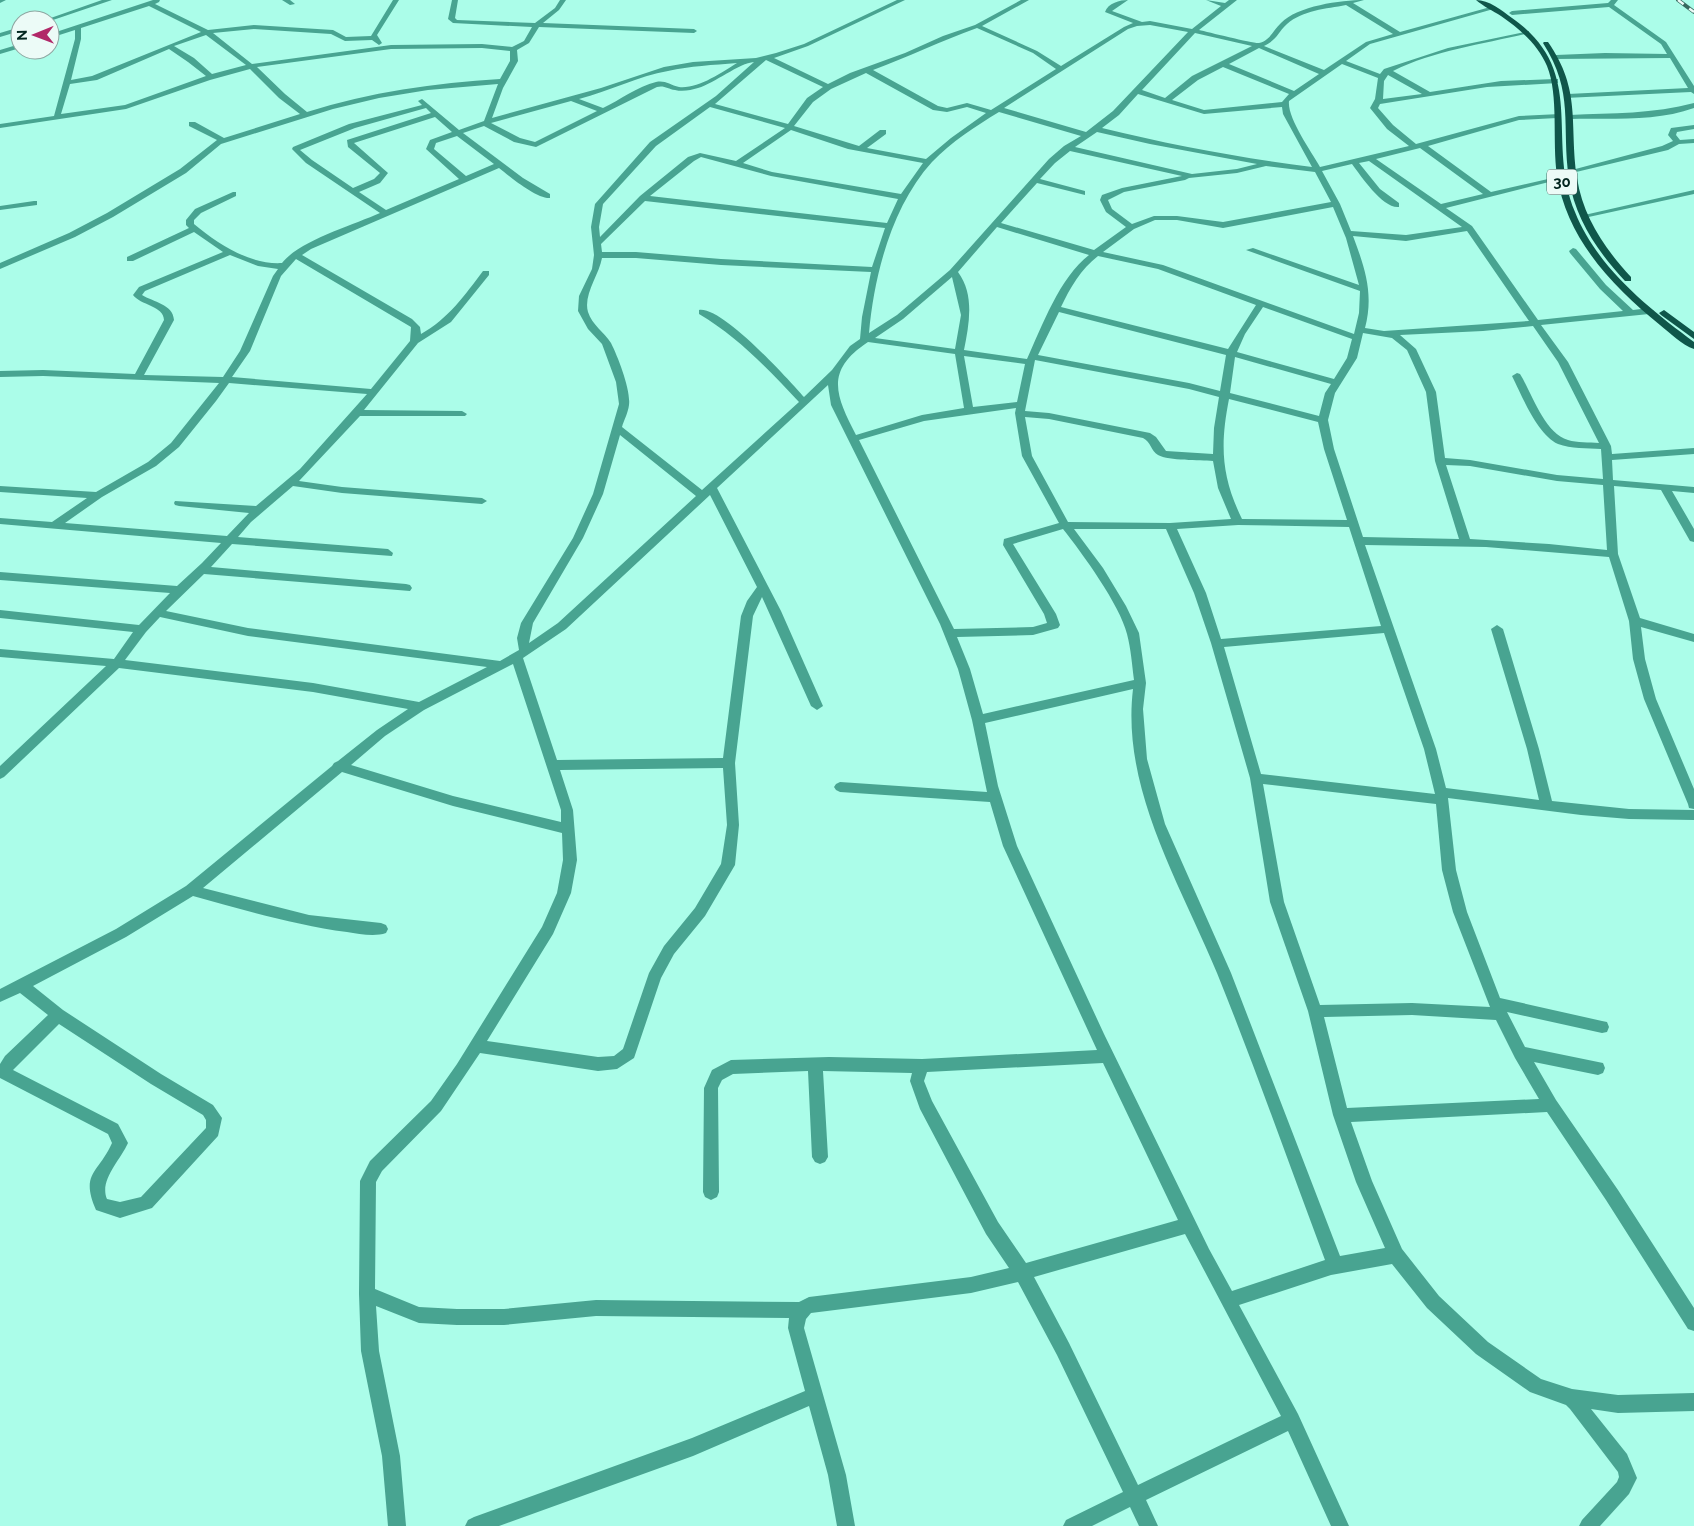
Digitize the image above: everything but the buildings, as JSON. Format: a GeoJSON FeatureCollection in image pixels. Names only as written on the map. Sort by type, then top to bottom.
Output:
{"type":"FeatureCollection","features":[{"type":"Feature","properties":{"kind":"main road","name":"30"},"geometry":{"type":"LineString","coordinates":[[1479,0],[1512,13],[1535,30],[1556,57],[1564,74],[1568,96],[1572,171],[1578,200],[1584,216],[1596,239],[1622,273],[1655,305],[1694,336]]}},
{"type":"Feature","properties":{"kind":"main road","name":"30"},"geometry":{"type":"LineString","coordinates":[[1493,4],[1527,32],[1544,53],[1555,80],[1565,196],[1584,237],[1618,281],[1649,311],[1694,346]]}},
{"type":"Feature","properties":{"kind":"street"},"geometry":{"type":"LineString","coordinates":[[60,16],[109,0]]}},
{"type":"Feature","properties":{"kind":"street"},"geometry":{"type":"LineString","coordinates":[[118,14],[128,0]]}},
{"type":"Feature","properties":{"kind":"street"},"geometry":{"type":"LineString","coordinates":[[60,33],[160,0]]}},
{"type":"Feature","properties":{"kind":"street"},"geometry":{"type":"LineString","coordinates":[[374,38],[396,0]]}},
{"type":"Feature","properties":{"kind":"street"},"geometry":{"type":"LineString","coordinates":[[455,0],[451,19],[455,22],[694,32]]}},
{"type":"Feature","properties":{"kind":"street"},"geometry":{"type":"LineString","coordinates":[[0,126],[126,107],[210,77],[251,66],[391,47],[482,46],[513,49],[527,42],[537,25],[557,10],[563,0]]}},
{"type":"Feature","properties":{"kind":"street"},"geometry":{"type":"LineString","coordinates":[[464,179],[430,149],[433,142],[528,108],[604,90],[638,76],[669,68],[701,63],[746,61],[765,58],[806,45],[902,0]]}},
{"type":"Feature","properties":{"kind":"street"},"geometry":{"type":"LineString","coordinates":[[737,164],[772,142],[791,127],[810,100],[828,87],[908,55],[945,37],[977,26],[1026,0]]}},
{"type":"Feature","properties":{"kind":"street"},"geometry":{"type":"LineString","coordinates":[[1125,0],[1109,9],[1108,12],[1140,23],[1160,24],[1259,46],[1324,72]]}},
{"type":"Feature","properties":{"kind":"street"},"geometry":{"type":"LineString","coordinates":[[1209,0],[1225,5]]}},
{"type":"Feature","properties":{"kind":"street"},"geometry":{"type":"LineString","coordinates":[[0,996],[144,921],[191,890],[338,766],[382,732],[420,707],[521,655],[562,626],[804,402],[835,372],[842,360],[864,339],[900,317],[930,294],[1034,180],[1067,148],[1112,116],[1194,31],[1225,5],[1234,0]]}},
{"type":"Feature","properties":{"kind":"street"},"geometry":{"type":"LineString","coordinates":[[1167,100],[1190,81],[1272,39],[1283,24],[1294,16],[1310,10],[1361,0]]}},
{"type":"Feature","properties":{"kind":"street"},"geometry":{"type":"LineString","coordinates":[[1348,3],[1400,35]]}},
{"type":"Feature","properties":{"kind":"street"},"geometry":{"type":"LineString","coordinates":[[1512,13],[1613,3],[1664,43],[1694,91],[1568,96]]}},
{"type":"Feature","properties":{"kind":"street"},"geometry":{"type":"LineString","coordinates":[[150,4],[207,32],[251,66],[282,96],[306,115]]}},
{"type":"Feature","properties":{"kind":"street"},"geometry":{"type":"LineString","coordinates":[[1136,91],[1210,113],[1285,104],[1294,93],[1342,62],[1362,46],[1493,4]]}},
{"type":"Feature","properties":{"kind":"street"},"geometry":{"type":"LineString","coordinates":[[864,339],[865,311],[891,226],[903,197],[928,162],[949,143],[995,111],[1126,28],[1140,23]]}},
{"type":"Feature","properties":{"kind":"street"},"geometry":{"type":"LineString","coordinates":[[977,26],[1036,52],[1061,69]]}},
{"type":"Feature","properties":{"kind":"street"},"geometry":{"type":"LineString","coordinates":[[57,118],[78,39],[78,27]]}},
{"type":"Feature","properties":{"kind":"street"},"geometry":{"type":"LineString","coordinates":[[67,81],[78,82],[94,78],[207,32],[260,27],[333,32],[342,38],[374,38],[378,42],[391,47]]}},
{"type":"Feature","properties":{"kind":"street"},"geometry":{"type":"LineString","coordinates":[[1384,74],[1410,62],[1527,32]]}},
{"type":"Feature","properties":{"kind":"street"},"geometry":{"type":"LineString","coordinates":[[169,46],[191,60],[210,77]]}},
{"type":"Feature","properties":{"kind":"street"},"geometry":{"type":"LineString","coordinates":[[485,122],[514,61],[513,49]]}},
{"type":"Feature","properties":{"kind":"street"},"geometry":{"type":"LineString","coordinates":[[1556,57],[1605,55],[1673,56]]}},
{"type":"Feature","properties":{"kind":"street"},"geometry":{"type":"LineString","coordinates":[[765,58],[828,87]]}},
{"type":"Feature","properties":{"kind":"street"},"geometry":{"type":"LineString","coordinates":[[397,1526],[391,1456],[370,1351],[366,1294],[368,1181],[376,1166],[436,1106],[477,1046],[548,930],[564,893],[570,860],[567,810],[521,655],[527,623],[578,538],[598,494],[624,404],[622,382],[606,343],[591,327],[583,311],[583,296],[596,269],[598,255],[595,227],[596,212],[604,197],[653,144],[710,104],[765,58]]}},
{"type":"Feature","properties":{"kind":"street"},"geometry":{"type":"LineString","coordinates":[[485,122],[522,142],[536,145],[654,85],[667,83],[678,89],[685,89],[722,75],[746,61]]}},
{"type":"Feature","properties":{"kind":"street"},"geometry":{"type":"LineString","coordinates":[[1342,62],[1384,74],[1428,94]]}},
{"type":"Feature","properties":{"kind":"street"},"geometry":{"type":"LineString","coordinates":[[1222,64],[1294,93]]}},
{"type":"Feature","properties":{"kind":"street"},"geometry":{"type":"LineString","coordinates":[[867,70],[936,108],[943,110],[967,105],[1087,135]]}},
{"type":"Feature","properties":{"kind":"street"},"geometry":{"type":"LineString","coordinates":[[1384,74],[1378,102],[1374,108],[1378,114],[1395,132],[1419,146],[1488,194]]}},
{"type":"Feature","properties":{"kind":"street"},"geometry":{"type":"LineString","coordinates":[[1378,102],[1514,82],[1555,80]]}},
{"type":"Feature","properties":{"kind":"street"},"geometry":{"type":"LineString","coordinates":[[0,266],[72,235],[110,215],[152,188],[184,171],[200,155],[223,140],[356,99],[412,90],[503,81]]}},
{"type":"Feature","properties":{"kind":"street"},"geometry":{"type":"LineString","coordinates":[[412,90],[434,114],[458,133],[520,180],[547,196]]}},
{"type":"Feature","properties":{"kind":"street"},"geometry":{"type":"LineString","coordinates":[[571,98],[604,111]]}},
{"type":"Feature","properties":{"kind":"street"},"geometry":{"type":"LineString","coordinates":[[710,104],[860,149],[928,162]]}},
{"type":"Feature","properties":{"kind":"street"},"geometry":{"type":"LineString","coordinates":[[1285,104],[1287,114],[1336,204],[1348,233],[1365,290],[1364,313],[1352,358],[1330,393],[1323,420],[1329,449],[1353,524],[1430,748],[1441,796],[1449,870],[1460,912],[1498,1009],[1520,1053],[1551,1105],[1612,1195],[1694,1323]]}},
{"type":"Feature","properties":{"kind":"street"},"geometry":{"type":"LineString","coordinates":[[1570,116],[1646,113],[1686,108],[1694,105]]}},
{"type":"Feature","properties":{"kind":"street"},"geometry":{"type":"LineString","coordinates":[[385,213],[309,163],[297,154],[296,148],[352,126],[426,106]]}},
{"type":"Feature","properties":{"kind":"street"},"geometry":{"type":"LineString","coordinates":[[354,191],[377,181],[384,174],[375,164],[350,145],[350,142],[434,114]]}},
{"type":"Feature","properties":{"kind":"street"},"geometry":{"type":"LineString","coordinates":[[1095,129],[1150,142],[1269,164],[1317,170],[1419,146],[1519,118],[1557,116]]}},
{"type":"Feature","properties":{"kind":"street"},"geometry":{"type":"LineString","coordinates":[[192,124],[223,140]]}},
{"type":"Feature","properties":{"kind":"street"},"geometry":{"type":"LineString","coordinates":[[1678,142],[1672,135],[1674,130],[1694,127]]}},
{"type":"Feature","properties":{"kind":"street"},"geometry":{"type":"LineString","coordinates":[[860,149],[883,132]]}},
{"type":"Feature","properties":{"kind":"street"},"geometry":{"type":"LineString","coordinates":[[1572,171],[1665,148],[1678,142],[1694,141]]}},
{"type":"Feature","properties":{"kind":"street"},"geometry":{"type":"LineString","coordinates":[[1067,148],[1192,176]]}},
{"type":"Feature","properties":{"kind":"street"},"geometry":{"type":"LineString","coordinates":[[598,242],[608,235],[616,224],[643,198],[695,156],[709,156],[778,176],[903,197]]}},
{"type":"Feature","properties":{"kind":"street"},"geometry":{"type":"LineString","coordinates":[[1370,158],[1469,228],[1485,254],[1537,323],[1563,362],[1606,446],[1613,554],[1635,621],[1639,659],[1650,699],[1694,804]]}},
{"type":"Feature","properties":{"kind":"street"},"geometry":{"type":"LineString","coordinates":[[1354,162],[1377,191],[1396,205]]}},
{"type":"Feature","properties":{"kind":"street"},"geometry":{"type":"LineString","coordinates":[[53,526],[98,495],[162,457],[196,420],[226,381],[245,351],[277,276],[295,255],[317,243],[501,164]]}},
{"type":"Feature","properties":{"kind":"street"},"geometry":{"type":"LineString","coordinates":[[1131,226],[1106,206],[1105,198],[1122,190],[1192,176],[1237,171],[1269,164]]}},
{"type":"Feature","properties":{"kind":"street"},"geometry":{"type":"LineString","coordinates":[[1440,207],[1488,194],[1562,178]]}},
{"type":"Feature","properties":{"kind":"street"},"geometry":{"type":"LineString","coordinates":[[1034,180],[1082,193]]}},
{"type":"Feature","properties":{"kind":"street"},"geometry":{"type":"LineString","coordinates":[[1584,216],[1694,192]]}},
{"type":"Feature","properties":{"kind":"street"},"geometry":{"type":"LineString","coordinates":[[234,194],[194,214],[190,223],[194,229],[230,252],[270,267],[284,266]]}},
{"type":"Feature","properties":{"kind":"street"},"geometry":{"type":"LineString","coordinates":[[643,198],[891,226]]}},
{"type":"Feature","properties":{"kind":"street"},"geometry":{"type":"LineString","coordinates":[[0,208],[34,204]]}},
{"type":"Feature","properties":{"kind":"street"},"geometry":{"type":"LineString","coordinates":[[1336,204],[1294,210],[1233,223],[1212,224],[1177,218],[1154,218],[1131,226],[1086,261],[1073,275],[1031,359],[1020,409],[1027,456],[1065,525],[1085,550],[1133,633],[1140,683],[1137,709],[1140,750],[1159,824],[1224,973],[1336,1264]]}},
{"type":"Feature","properties":{"kind":"street"},"geometry":{"type":"LineString","coordinates":[[995,224],[1096,253],[1148,263],[1261,304],[1359,334],[1537,323],[1649,311]]}},
{"type":"Feature","properties":{"kind":"street"},"geometry":{"type":"LineString","coordinates":[[1348,233],[1406,238],[1469,228]]}},
{"type":"Feature","properties":{"kind":"street"},"geometry":{"type":"LineString","coordinates":[[130,259],[194,229]]}},
{"type":"Feature","properties":{"kind":"street"},"geometry":{"type":"LineString","coordinates":[[1250,250],[1365,290]]}},
{"type":"Feature","properties":{"kind":"street"},"geometry":{"type":"LineString","coordinates":[[1573,251],[1603,287],[1632,313]]}},
{"type":"Feature","properties":{"kind":"street"},"geometry":{"type":"LineString","coordinates":[[138,377],[169,320],[170,314],[164,309],[140,298],[137,295],[138,292],[230,252]]}},
{"type":"Feature","properties":{"kind":"street"},"geometry":{"type":"LineString","coordinates":[[598,255],[636,254],[721,262],[876,270]]}},
{"type":"Feature","properties":{"kind":"street"},"geometry":{"type":"LineString","coordinates":[[0,774],[116,664],[142,629],[179,590],[201,570],[258,510],[291,482],[356,413],[415,341],[418,333],[416,326],[295,255]]}},
{"type":"Feature","properties":{"kind":"street"},"geometry":{"type":"LineString","coordinates":[[952,272],[959,280],[966,315],[959,352],[969,409]]}},
{"type":"Feature","properties":{"kind":"street"},"geometry":{"type":"LineString","coordinates":[[415,341],[448,320],[486,273]]}},
{"type":"Feature","properties":{"kind":"street"},"geometry":{"type":"LineString","coordinates":[[1238,522],[1227,501],[1219,478],[1217,458],[1218,423],[1231,353],[1261,304]]}},
{"type":"Feature","properties":{"kind":"street"},"geometry":{"type":"LineString","coordinates":[[1055,308],[1231,353],[1336,383]]}},
{"type":"Feature","properties":{"kind":"street"},"geometry":{"type":"LineString","coordinates":[[702,312],[722,322],[740,336],[804,402]]}},
{"type":"Feature","properties":{"kind":"street"},"geometry":{"type":"LineString","coordinates":[[1387,333],[1403,341],[1411,349],[1428,385],[1434,408],[1440,461],[1452,504],[1466,542]]}},
{"type":"Feature","properties":{"kind":"street"},"geometry":{"type":"LineString","coordinates":[[864,339],[959,352],[1031,359],[1152,378],[1224,394],[1323,420]]}},
{"type":"Feature","properties":{"kind":"street"},"geometry":{"type":"LineString","coordinates":[[835,372],[832,387],[836,405],[949,633],[964,669],[978,720],[995,797],[1010,846],[1107,1056],[1189,1225],[1292,1420],[1340,1526]]}},
{"type":"Feature","properties":{"kind":"street"},"geometry":{"type":"LineString","coordinates":[[0,374],[43,373],[287,383],[373,392]]}},
{"type":"Feature","properties":{"kind":"street"},"geometry":{"type":"LineString","coordinates":[[1517,376],[1545,426],[1556,439],[1571,444],[1606,446]]}},
{"type":"Feature","properties":{"kind":"street"},"geometry":{"type":"LineString","coordinates":[[853,438],[922,418],[969,409],[1020,409],[1146,435],[1153,439],[1158,451],[1165,454],[1217,458]]}},
{"type":"Feature","properties":{"kind":"street"},"geometry":{"type":"LineString","coordinates":[[356,413],[462,414]]}},
{"type":"Feature","properties":{"kind":"street"},"geometry":{"type":"LineString","coordinates":[[618,428],[707,492],[763,588],[818,706]]}},
{"type":"Feature","properties":{"kind":"street"},"geometry":{"type":"LineString","coordinates":[[1608,458],[1694,450]]}},
{"type":"Feature","properties":{"kind":"street"},"geometry":{"type":"LineString","coordinates":[[1440,461],[1470,463],[1557,478],[1665,489],[1694,490]]}},
{"type":"Feature","properties":{"kind":"street"},"geometry":{"type":"LineString","coordinates":[[291,482],[334,489],[482,500]]}},
{"type":"Feature","properties":{"kind":"street"},"geometry":{"type":"LineString","coordinates":[[0,489],[98,495]]}},
{"type":"Feature","properties":{"kind":"street"},"geometry":{"type":"LineString","coordinates":[[1665,489],[1694,538]]}},
{"type":"Feature","properties":{"kind":"street"},"geometry":{"type":"LineString","coordinates":[[179,503],[258,510]]}},
{"type":"Feature","properties":{"kind":"street"},"geometry":{"type":"LineString","coordinates":[[0,521],[388,553]]}},
{"type":"Feature","properties":{"kind":"street"},"geometry":{"type":"LineString","coordinates":[[949,633],[1033,631],[1054,625],[1050,614],[1011,552],[1008,542],[1065,525],[1170,526],[1238,522],[1353,524]]}},
{"type":"Feature","properties":{"kind":"street"},"geometry":{"type":"LineString","coordinates":[[1170,526],[1200,593],[1217,643],[1256,778],[1277,902],[1316,1010],[1341,1115],[1364,1182],[1396,1255],[1433,1302],[1482,1348],[1536,1386],[1572,1398],[1618,1404],[1694,1402]]}},
{"type":"Feature","properties":{"kind":"street"},"geometry":{"type":"LineString","coordinates":[[1359,541],[1466,542],[1559,547],[1613,554]]}},
{"type":"Feature","properties":{"kind":"street"},"geometry":{"type":"LineString","coordinates":[[201,570],[406,588]]}},
{"type":"Feature","properties":{"kind":"street"},"geometry":{"type":"LineString","coordinates":[[0,576],[179,590]]}},
{"type":"Feature","properties":{"kind":"street"},"geometry":{"type":"LineString","coordinates":[[477,1046],[598,1064],[617,1062],[629,1053],[654,977],[669,950],[700,912],[728,865],[733,825],[729,763],[747,616],[753,602],[763,588]]}},
{"type":"Feature","properties":{"kind":"street"},"geometry":{"type":"LineString","coordinates":[[157,613],[248,632],[502,665]]}},
{"type":"Feature","properties":{"kind":"street"},"geometry":{"type":"LineString","coordinates":[[0,614],[142,629]]}},
{"type":"Feature","properties":{"kind":"street"},"geometry":{"type":"LineString","coordinates":[[1635,621],[1694,638]]}},
{"type":"Feature","properties":{"kind":"street"},"geometry":{"type":"LineString","coordinates":[[1217,643],[1389,629]]}},
{"type":"Feature","properties":{"kind":"street"},"geometry":{"type":"LineString","coordinates":[[1497,629],[1534,749],[1546,804]]}},
{"type":"Feature","properties":{"kind":"street"},"geometry":{"type":"LineString","coordinates":[[0,653],[318,686],[380,697],[420,707]]}},
{"type":"Feature","properties":{"kind":"street"},"geometry":{"type":"LineString","coordinates":[[978,720],[1140,683]]}},
{"type":"Feature","properties":{"kind":"street"},"geometry":{"type":"LineString","coordinates":[[553,764],[729,763]]}},
{"type":"Feature","properties":{"kind":"street"},"geometry":{"type":"LineString","coordinates":[[338,766],[453,801],[568,829]]}},
{"type":"Feature","properties":{"kind":"street"},"geometry":{"type":"LineString","coordinates":[[1256,778],[1546,804],[1629,814],[1694,815]]}},
{"type":"Feature","properties":{"kind":"street"},"geometry":{"type":"LineString","coordinates":[[840,787],[995,797]]}},
{"type":"Feature","properties":{"kind":"street"},"geometry":{"type":"LineString","coordinates":[[191,890],[307,921],[381,929]]}},
{"type":"Feature","properties":{"kind":"street"},"geometry":{"type":"LineString","coordinates":[[21,985],[58,1015],[156,1079],[208,1110],[214,1118],[213,1131],[146,1203],[120,1210],[102,1205],[95,1194],[97,1179],[116,1154],[120,1143],[113,1130],[6,1073],[6,1067],[10,1061],[58,1015]]}},
{"type":"Feature","properties":{"kind":"street"},"geometry":{"type":"LineString","coordinates":[[1316,1010],[1498,1009],[1602,1027]]}},
{"type":"Feature","properties":{"kind":"street"},"geometry":{"type":"LineString","coordinates":[[1520,1053],[1598,1068]]}},
{"type":"Feature","properties":{"kind":"street"},"geometry":{"type":"LineString","coordinates":[[711,1192],[712,1088],[717,1075],[730,1067],[815,1064],[922,1066],[1107,1056]]}},
{"type":"Feature","properties":{"kind":"street"},"geometry":{"type":"LineString","coordinates":[[815,1064],[820,1157]]}},
{"type":"Feature","properties":{"kind":"street"},"geometry":{"type":"LineString","coordinates":[[922,1066],[917,1081],[925,1104],[992,1228],[1022,1272],[1063,1349],[1149,1526]]}},
{"type":"Feature","properties":{"kind":"street"},"geometry":{"type":"LineString","coordinates":[[1341,1115],[1551,1105]]}},
{"type":"Feature","properties":{"kind":"street"},"geometry":{"type":"LineString","coordinates":[[366,1294],[419,1315],[457,1317],[504,1316],[596,1308],[800,1310],[809,1305],[971,1285],[1189,1225]]}},
{"type":"Feature","properties":{"kind":"street"},"geometry":{"type":"LineString","coordinates":[[1228,1301],[1336,1264],[1396,1255]]}},
{"type":"Feature","properties":{"kind":"street"},"geometry":{"type":"LineString","coordinates":[[800,1310],[796,1318],[796,1328],[837,1475],[846,1526]]}},
{"type":"Feature","properties":{"kind":"street"},"geometry":{"type":"LineString","coordinates":[[474,1526],[693,1447],[815,1395]]}},
{"type":"Feature","properties":{"kind":"street"},"geometry":{"type":"LineString","coordinates":[[1572,1398],[1601,1437],[1619,1457],[1628,1478],[1623,1488],[1588,1526]]}},
{"type":"Feature","properties":{"kind":"street"},"geometry":{"type":"LineString","coordinates":[[1072,1526],[1292,1420]]}},
{"type":"Feature","properties":{"kind":"railway"},"geometry":{"type":"LineString","coordinates":[[1678,0],[1694,12]]}}]}
